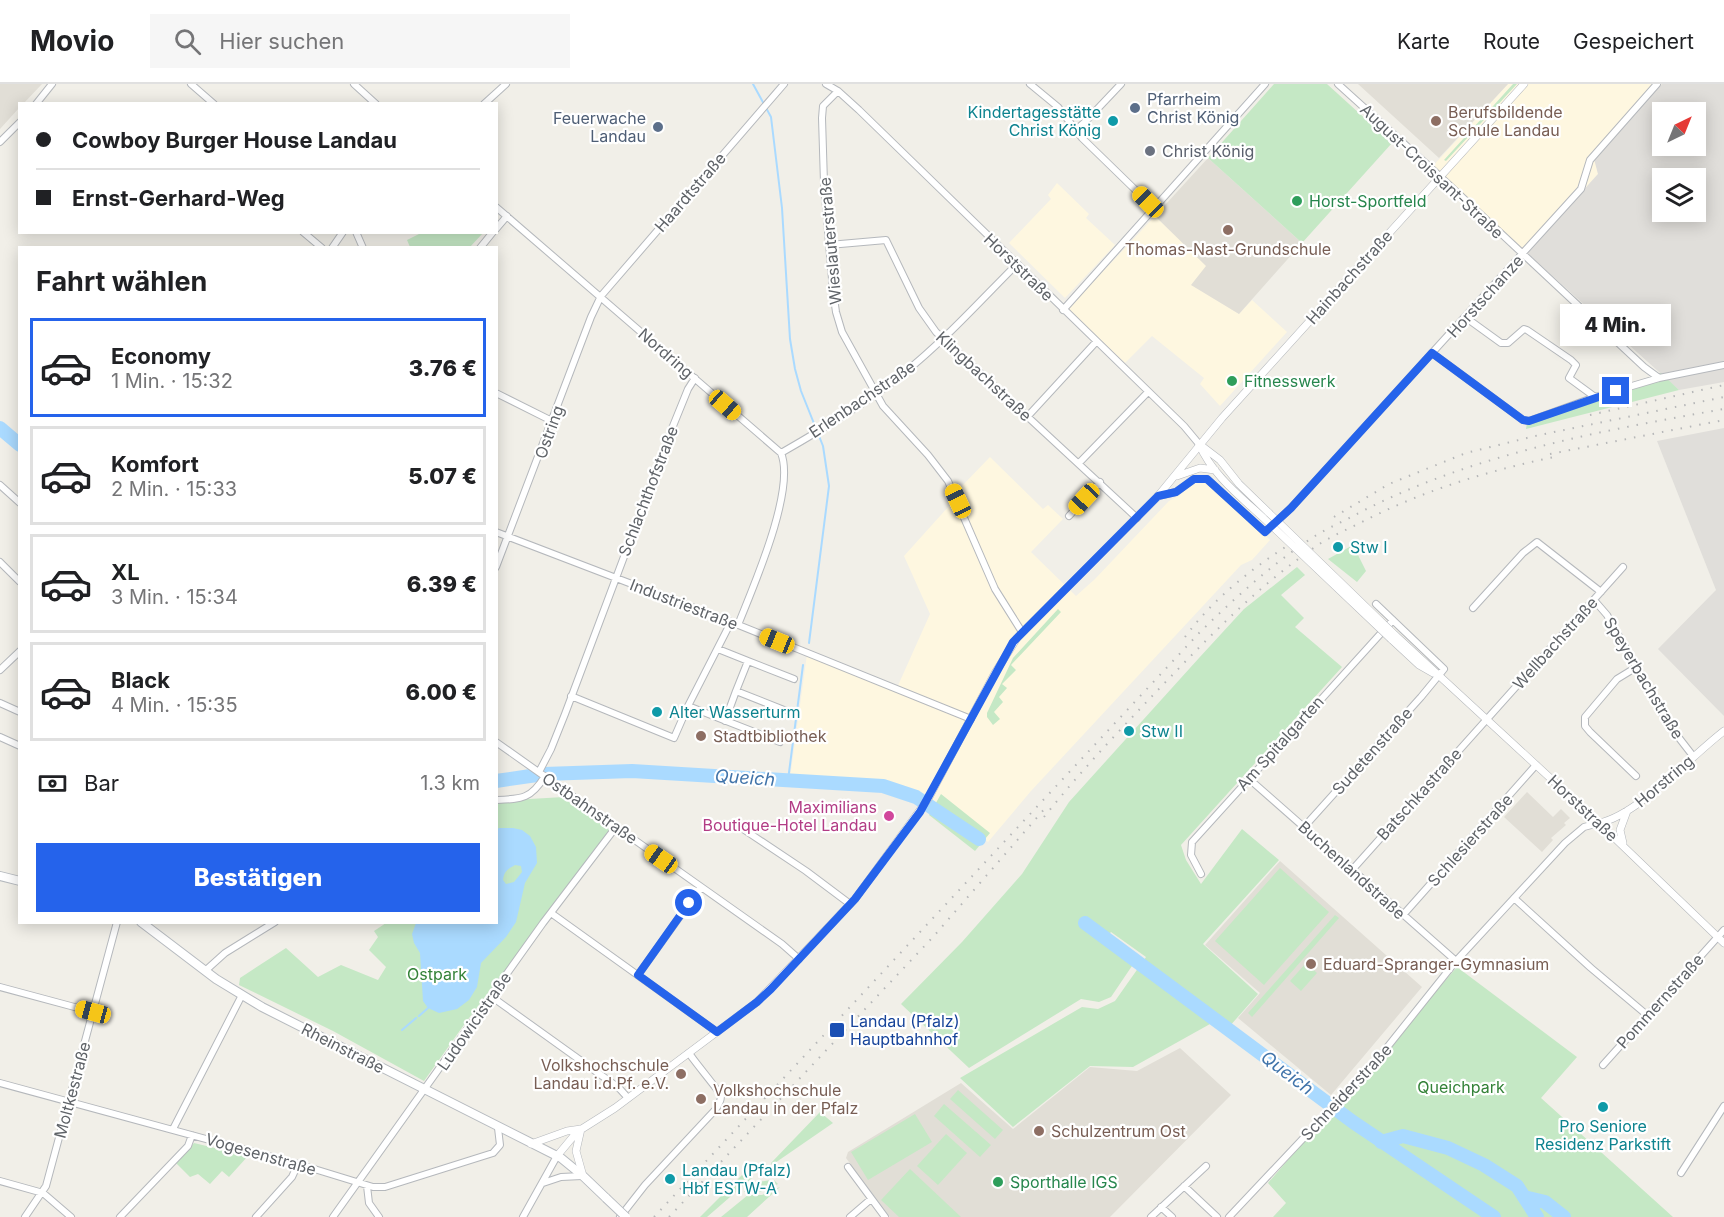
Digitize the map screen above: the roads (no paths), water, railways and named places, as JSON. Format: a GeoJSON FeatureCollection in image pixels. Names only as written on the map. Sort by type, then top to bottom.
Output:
{"type":"FeatureCollection","features":[{"type":"Feature","properties":{"kind":"main road"},"geometry":{"type":"LineString","coordinates":[[0,876],[18,880]]}},
{"type":"Feature","properties":{"kind":"main road","name":"Rheinstraße"},"geometry":{"type":"LineString","coordinates":[[144,924],[242,996],[557,1156],[583,1176],[626,1217]]}},
{"type":"Feature","properties":{"kind":"street"},"geometry":{"type":"LineString","coordinates":[[38,102],[52,84]]}},
{"type":"Feature","properties":{"kind":"street"},"geometry":{"type":"LineString","coordinates":[[191,84],[212,102]]}},
{"type":"Feature","properties":{"kind":"street"},"geometry":{"type":"LineString","coordinates":[[354,84],[374,102]]}},
{"type":"Feature","properties":{"kind":"street"},"geometry":{"type":"LineString","coordinates":[[486,102],[506,84]]}},
{"type":"Feature","properties":{"kind":"street","name":"Horststraße"},"geometry":{"type":"LineString","coordinates":[[826,84],[838,91],[1200,444],[1220,460],[1236,487]]}},
{"type":"Feature","properties":{"kind":"street","name":"Horststraße"},"geometry":{"type":"LineString","coordinates":[[835,84],[838,91]]}},
{"type":"Feature","properties":{"kind":"street"},"geometry":{"type":"LineString","coordinates":[[1030,84],[1058,107],[1076,130],[1154,208]]}},
{"type":"Feature","properties":{"kind":"street"},"geometry":{"type":"LineString","coordinates":[[1076,130],[1120,84]]}},
{"type":"Feature","properties":{"kind":"street"},"geometry":{"type":"LineString","coordinates":[[1063,310],[1265,84]]}},
{"type":"Feature","properties":{"kind":"street","name":"August-Croissant-Straße"},"geometry":{"type":"LineString","coordinates":[[1338,84],[1644,367],[1659,378]]}},
{"type":"Feature","properties":{"kind":"street","name":"Hainbachstraße"},"geometry":{"type":"LineString","coordinates":[[581,1129],[628,1098],[757,1002],[850,904],[920,812],[1000,664],[1022,632],[1158,496],[1200,444],[1524,84]]}},
{"type":"Feature","properties":{"kind":"street","name":"Horstschanze"},"geometry":{"type":"LineString","coordinates":[[1158,496],[1176,492],[1194,479],[1203,478],[1211,481],[1265,532],[1581,189],[1590,160],[1657,84]]}},
{"type":"Feature","properties":{"kind":"street","name":"Haardtstraße"},"geometry":{"type":"LineString","coordinates":[[601,297],[782,85]]}},
{"type":"Feature","properties":{"kind":"street","name":"Wieslauterstraße"},"geometry":{"type":"LineString","coordinates":[[838,91],[822,109],[824,183],[833,291],[838,322],[856,360],[883,406],[928,455],[948,481],[995,589],[1022,632]]}},
{"type":"Feature","properties":{"kind":"street"},"geometry":{"type":"LineString","coordinates":[[0,142],[18,124]]}},
{"type":"Feature","properties":{"kind":"street","name":"Nordring"},"geometry":{"type":"LineString","coordinates":[[498,209],[781,453]]}},
{"type":"Feature","properties":{"kind":"street"},"geometry":{"type":"LineString","coordinates":[[498,227],[507,216]]}},
{"type":"Feature","properties":{"kind":"street"},"geometry":{"type":"LineString","coordinates":[[305,234],[320,246]]}},
{"type":"Feature","properties":{"kind":"street"},"geometry":{"type":"LineString","coordinates":[[482,246],[491,234]]}},
{"type":"Feature","properties":{"kind":"street","name":"Klingbachstraße"},"geometry":{"type":"LineString","coordinates":[[829,245],[886,240],[922,313],[942,338],[1137,518]]}},
{"type":"Feature","properties":{"kind":"street","name":"Erlenbachstraße"},"geometry":{"type":"LineString","coordinates":[[781,453],[875,394],[910,368],[1017,264]]}},
{"type":"Feature","properties":{"kind":"street","name":"Ostring"},"geometry":{"type":"LineString","coordinates":[[498,562],[591,316],[601,297]]}},
{"type":"Feature","properties":{"kind":"street"},"geometry":{"type":"LineString","coordinates":[[1465,317],[1501,343],[1508,342],[1524,329],[1527,330],[1571,360],[1576,365],[1569,378],[1595,397]]}},
{"type":"Feature","properties":{"kind":"street"},"geometry":{"type":"LineString","coordinates":[[1028,416],[1095,342]]}},
{"type":"Feature","properties":{"kind":"street"},"geometry":{"type":"LineString","coordinates":[[1432,353],[1523,420],[1529,421],[1595,397],[1659,378],[1724,365]]}},
{"type":"Feature","properties":{"kind":"street","name":"Schlachthofstraße"},"geometry":{"type":"LineString","coordinates":[[498,800],[528,796],[535,790],[676,417],[695,378]]}},
{"type":"Feature","properties":{"kind":"street"},"geometry":{"type":"LineString","coordinates":[[1079,463],[1148,392]]}},
{"type":"Feature","properties":{"kind":"street"},"geometry":{"type":"LineString","coordinates":[[498,394],[552,421]]}},
{"type":"Feature","properties":{"kind":"street","name":"Horststraße"},"geometry":{"type":"LineString","coordinates":[[1200,444],[1215,470],[1236,487],[1419,664],[1439,676],[1486,718],[1724,943]]}},
{"type":"Feature","properties":{"kind":"street"},"geometry":{"type":"LineString","coordinates":[[572,696],[674,738],[718,649],[735,624],[778,518],[784,466],[781,453]]}},
{"type":"Feature","properties":{"kind":"street"},"geometry":{"type":"LineString","coordinates":[[1174,477],[1196,469],[1215,470]]}},
{"type":"Feature","properties":{"kind":"street"},"geometry":{"type":"LineString","coordinates":[[1068,516],[1100,482]]}},
{"type":"Feature","properties":{"kind":"street"},"geometry":{"type":"LineString","coordinates":[[0,485],[18,501]]}},
{"type":"Feature","properties":{"kind":"street","name":"Industriestraße"},"geometry":{"type":"LineString","coordinates":[[498,533],[735,624],[970,719]]}},
{"type":"Feature","properties":{"kind":"street"},"geometry":{"type":"LineString","coordinates":[[1473,608],[1523,553],[1537,542],[1571,566],[1601,592]]}},
{"type":"Feature","properties":{"kind":"street"},"geometry":{"type":"LineString","coordinates":[[0,562],[18,580]]}},
{"type":"Feature","properties":{"kind":"street","name":"Wellbachstraße"},"geometry":{"type":"LineString","coordinates":[[1486,718],[1623,567]]}},
{"type":"Feature","properties":{"kind":"street","name":"Speyerbachstraße"},"geometry":{"type":"LineString","coordinates":[[1594,600],[1606,615],[1669,725],[1693,756]]}},
{"type":"Feature","properties":{"kind":"street","name":"Horststraße"},"geometry":{"type":"LineString","coordinates":[[1376,604],[1439,663],[1444,669],[1439,676]]}},
{"type":"Feature","properties":{"kind":"street","name":"Am Spitalgarten"},"geometry":{"type":"LineString","coordinates":[[1201,874],[1191,855],[1192,842],[1393,620]]}},
{"type":"Feature","properties":{"kind":"street"},"geometry":{"type":"LineString","coordinates":[[718,649],[794,679]]}},
{"type":"Feature","properties":{"kind":"street"},"geometry":{"type":"LineString","coordinates":[[0,670],[18,653]]}},
{"type":"Feature","properties":{"kind":"street"},"geometry":{"type":"LineString","coordinates":[[724,720],[748,661]]}},
{"type":"Feature","properties":{"kind":"street"},"geometry":{"type":"LineString","coordinates":[[1635,668],[1617,679],[1584,721],[1590,732],[1636,776]]}},
{"type":"Feature","properties":{"kind":"street","name":"Sudetenstraße"},"geometry":{"type":"LineString","coordinates":[[1304,827],[1439,676]]}},
{"type":"Feature","properties":{"kind":"street"},"geometry":{"type":"LineString","coordinates":[[736,691],[784,710]]}},
{"type":"Feature","properties":{"kind":"street"},"geometry":{"type":"LineString","coordinates":[[0,703],[18,711]]}},
{"type":"Feature","properties":{"kind":"street"},"geometry":{"type":"LineString","coordinates":[[688,706],[780,742]]}},
{"type":"Feature","properties":{"kind":"street","name":"Batschkastraße"},"geometry":{"type":"LineString","coordinates":[[1353,870],[1486,718]]}},
{"type":"Feature","properties":{"kind":"street","name":"Horstring"},"geometry":{"type":"LineString","coordinates":[[1599,823],[1612,820],[1627,812],[1724,731]]}},
{"type":"Feature","properties":{"kind":"street"},"geometry":{"type":"LineString","coordinates":[[0,737],[18,745]]}},
{"type":"Feature","properties":{"kind":"street","name":"Ostbahnstraße"},"geometry":{"type":"LineString","coordinates":[[498,743],[782,944],[799,959]]}},
{"type":"Feature","properties":{"kind":"street","name":"Schlesierstraße"},"geometry":{"type":"LineString","coordinates":[[1403,915],[1536,765]]}},
{"type":"Feature","properties":{"kind":"street","name":"Buchenlandstraße"},"geometry":{"type":"LineString","coordinates":[[1248,778],[1456,961]]}},
{"type":"Feature","properties":{"kind":"street"},"geometry":{"type":"LineString","coordinates":[[1624,846],[1620,832],[1627,812]]}},
{"type":"Feature","properties":{"kind":"street","name":"Schneiderstraße"},"geometry":{"type":"LineString","coordinates":[[1229,1217],[1387,1048],[1456,961],[1514,898],[1576,833],[1590,824],[1599,823]]}},
{"type":"Feature","properties":{"kind":"street","name":"Ludowicistraße"},"geometry":{"type":"LineString","coordinates":[[333,1217],[551,913],[616,827]]}},
{"type":"Feature","properties":{"kind":"street"},"geometry":{"type":"LineString","coordinates":[[740,827],[850,904]]}},
{"type":"Feature","properties":{"kind":"street"},"geometry":{"type":"LineString","coordinates":[[638,975],[700,887]]}},
{"type":"Feature","properties":{"kind":"street"},"geometry":{"type":"LineString","coordinates":[[1514,898],[1590,968],[1647,1015]]}},
{"type":"Feature","properties":{"kind":"street"},"geometry":{"type":"LineString","coordinates":[[551,913],[717,1032]]}},
{"type":"Feature","properties":{"kind":"street","name":"Moltkestraße"},"geometry":{"type":"LineString","coordinates":[[25,1217],[43,1193],[116,924]]}},
{"type":"Feature","properties":{"kind":"street"},"geometry":{"type":"LineString","coordinates":[[205,971],[225,953],[272,924]]}},
{"type":"Feature","properties":{"kind":"street","name":"Pommernstraße"},"geometry":{"type":"LineString","coordinates":[[1603,1065],[1724,930]]}},
{"type":"Feature","properties":{"kind":"street"},"geometry":{"type":"LineString","coordinates":[[0,987],[93,1012]]}},
{"type":"Feature","properties":{"kind":"street"},"geometry":{"type":"LineString","coordinates":[[173,1129],[242,996]]}},
{"type":"Feature","properties":{"kind":"street"},"geometry":{"type":"LineString","coordinates":[[492,997],[619,1088],[628,1098]]}},
{"type":"Feature","properties":{"kind":"street"},"geometry":{"type":"LineString","coordinates":[[620,1217],[645,1185],[715,1110],[721,1097],[719,1090],[689,1053]]}},
{"type":"Feature","properties":{"kind":"street","name":"Vogesenstraße"},"geometry":{"type":"LineString","coordinates":[[0,1083],[298,1164],[367,1186],[385,1187],[496,1151],[500,1145],[498,1128]]}},
{"type":"Feature","properties":{"kind":"street"},"geometry":{"type":"LineString","coordinates":[[1682,1173],[1724,1106]]}},
{"type":"Feature","properties":{"kind":"street"},"geometry":{"type":"LineString","coordinates":[[531,1144],[567,1131],[581,1129]]}},
{"type":"Feature","properties":{"kind":"street"},"geometry":{"type":"LineString","coordinates":[[523,1217],[566,1142],[581,1129]]}},
{"type":"Feature","properties":{"kind":"street"},"geometry":{"type":"LineString","coordinates":[[542,1183],[561,1177],[583,1176],[576,1151],[581,1129]]}},
{"type":"Feature","properties":{"kind":"street"},"geometry":{"type":"LineString","coordinates":[[120,1217],[188,1146],[192,1135]]}},
{"type":"Feature","properties":{"kind":"street"},"geometry":{"type":"LineString","coordinates":[[256,1217],[292,1177],[298,1164]]}},
{"type":"Feature","properties":{"kind":"street"},"geometry":{"type":"LineString","coordinates":[[1150,1217],[1206,1166]]}},
{"type":"Feature","properties":{"kind":"street"},"geometry":{"type":"LineString","coordinates":[[848,1167],[885,1217]]}},
{"type":"Feature","properties":{"kind":"street"},"geometry":{"type":"LineString","coordinates":[[0,1181],[43,1193],[72,1217]]}},
{"type":"Feature","properties":{"kind":"street"},"geometry":{"type":"LineString","coordinates":[[367,1186],[369,1203],[379,1217]]}},
{"type":"Feature","properties":{"kind":"street"},"geometry":{"type":"LineString","coordinates":[[1184,1186],[1217,1217]]}},
{"type":"Feature","properties":{"kind":"street"},"geometry":{"type":"LineString","coordinates":[[850,1217],[871,1199]]}},
{"type":"Feature","properties":{"kind":"street"},"geometry":{"type":"LineString","coordinates":[[1161,1207],[1172,1217]]}},
{"type":"Feature","properties":{"kind":"water"},"geometry":{"type":"Polygon","coordinates":[[[498,829],[522,830],[530,836],[536,847],[537,863],[525,883],[516,922],[506,937],[481,963],[477,987],[469,1000],[457,1009],[439,1013],[428,1008],[423,1001],[420,953],[412,934],[416,924],[498,924],[498,829]],[[515,865],[504,874],[503,880],[506,884],[514,882],[522,872],[521,866],[515,865]]]}},
{"type":"Feature","properties":{"kind":"waterway"},"geometry":{"type":"LineString","coordinates":[[753,84],[771,117],[782,208],[790,339],[795,369],[801,391],[823,446],[829,486],[809,643]]}},
{"type":"Feature","properties":{"kind":"waterway","name":"Queich"},"geometry":{"type":"LineString","coordinates":[[0,428],[18,443]]}},
{"type":"Feature","properties":{"kind":"waterway"},"geometry":{"type":"LineString","coordinates":[[788,780],[803,665]]}},
{"type":"Feature","properties":{"kind":"waterway","name":"Queich"},"geometry":{"type":"LineString","coordinates":[[498,781],[544,774],[632,771],[883,786],[916,797],[979,839]]}},
{"type":"Feature","properties":{"kind":"waterway","name":"Queich"},"geometry":{"type":"LineString","coordinates":[[1085,923],[1353,1122],[1494,1217]]}},
{"type":"Feature","properties":{"kind":"waterway"},"geometry":{"type":"LineString","coordinates":[[419,1016],[428,1008]]}},
{"type":"Feature","properties":{"kind":"waterway"},"geometry":{"type":"LineString","coordinates":[[402,1030],[416,1018]]}},
{"type":"Feature","properties":{"kind":"waterway"},"geometry":{"type":"LineString","coordinates":[[1381,1142],[1403,1136],[1448,1148],[1484,1165],[1517,1186],[1537,1217]]}},
{"type":"Feature","properties":{"kind":"waterway"},"geometry":{"type":"LineString","coordinates":[[1524,1197],[1545,1202],[1564,1217]]}},
{"type":"Feature","properties":{"kind":"railway"},"geometry":{"type":"LineString","coordinates":[[1590,415],[1724,385]]}},
{"type":"Feature","properties":{"kind":"railway"},"geometry":{"type":"LineString","coordinates":[[1334,517],[1389,484],[1466,453],[1535,436],[1724,397]]}},
{"type":"Feature","properties":{"kind":"railway"},"geometry":{"type":"LineString","coordinates":[[654,1217],[1200,632],[1284,557],[1330,528],[1398,494],[1443,476],[1488,461],[1582,436],[1724,409]]}},
{"type":"Feature","properties":{"kind":"railway"},"geometry":{"type":"LineString","coordinates":[[1550,454],[1724,420]]}},
{"type":"Feature","properties":{"kind":"railway"},"geometry":{"type":"LineString","coordinates":[[1044,817],[1113,738],[1215,632],[1255,594],[1298,559],[1336,535],[1409,500],[1458,482],[1559,456]]}},
{"type":"Feature","properties":{"kind":"railway"},"geometry":{"type":"LineString","coordinates":[[1185,637],[1233,586],[1290,544]]}},
{"type":"Feature","properties":{"kind":"railway"},"geometry":{"type":"LineString","coordinates":[[669,1217],[933,937],[1047,806]]}},
{"type":"Feature","properties":{"kind":"place","name":"Pfarrheim Christ König"},"geometry":{"type":"Point","coordinates":[1135,108]}},
{"type":"Feature","properties":{"kind":"place","name":"Kindertagesstätte Christ König"},"geometry":{"type":"Point","coordinates":[1113,121]}},
{"type":"Feature","properties":{"kind":"place","name":"Berufsbildende Schule Landau"},"geometry":{"type":"Point","coordinates":[1436,121]}},
{"type":"Feature","properties":{"kind":"place","name":"Feuerwache Landau"},"geometry":{"type":"Point","coordinates":[658,127]}},
{"type":"Feature","properties":{"kind":"place","name":"Christ König"},"geometry":{"type":"Point","coordinates":[1150,151]}},
{"type":"Feature","properties":{"kind":"place","name":"Horst-Sportfeld"},"geometry":{"type":"Point","coordinates":[1297,201]}},
{"type":"Feature","properties":{"kind":"place","name":"Thomas-Nast-Grundschule"},"geometry":{"type":"Point","coordinates":[1228,230]}},
{"type":"Feature","properties":{"kind":"place","name":"Fitnesswerk"},"geometry":{"type":"Point","coordinates":[1232,381]}},
{"type":"Feature","properties":{"kind":"place","name":"Stw I"},"geometry":{"type":"Point","coordinates":[1338,547]}},
{"type":"Feature","properties":{"kind":"place","name":"Alter Wasserturm"},"geometry":{"type":"Point","coordinates":[657,712]}},
{"type":"Feature","properties":{"kind":"place","name":"Stw II"},"geometry":{"type":"Point","coordinates":[1129,731]}},
{"type":"Feature","properties":{"kind":"place","name":"Stadtbibliothek"},"geometry":{"type":"Point","coordinates":[701,736]}},
{"type":"Feature","properties":{"kind":"place","name":"Maximilians Boutique-Hotel Landau"},"geometry":{"type":"Point","coordinates":[889,816]}},
{"type":"Feature","properties":{"kind":"place","name":"Eduard-Spranger-Gymnasium"},"geometry":{"type":"Point","coordinates":[1311,964]}},
{"type":"Feature","properties":{"kind":"place","name":"Landau (Pfalz) Hauptbahnhof"},"geometry":{"type":"Point","coordinates":[837,1030]}},
{"type":"Feature","properties":{"kind":"place","name":"Volkshochschule Landau i.d.Pf. e.V."},"geometry":{"type":"Point","coordinates":[681,1074]}},
{"type":"Feature","properties":{"kind":"place","name":"Volkshochschule Landau in der Pfalz"},"geometry":{"type":"Point","coordinates":[701,1099]}},
{"type":"Feature","properties":{"kind":"place","name":"Pro Seniore Residenz Parkstift"},"geometry":{"type":"Point","coordinates":[1603,1107]}},
{"type":"Feature","properties":{"kind":"place","name":"Schulzentrum Ost"},"geometry":{"type":"Point","coordinates":[1039,1131]}},
{"type":"Feature","properties":{"kind":"place","name":"Landau (Pfalz) Hbf ESTW-A"},"geometry":{"type":"Point","coordinates":[670,1179]}},
{"type":"Feature","properties":{"kind":"place","name":"Sporthalle IGS"},"geometry":{"type":"Point","coordinates":[998,1182]}},
{"type":"Feature","properties":{"kind":"park label","name":"Ostpark"},"geometry":{"type":"Point","coordinates":[437,974]}},
{"type":"Feature","properties":{"kind":"park label","name":"Queichpark"},"geometry":{"type":"Point","coordinates":[1461,1087]}}]}
